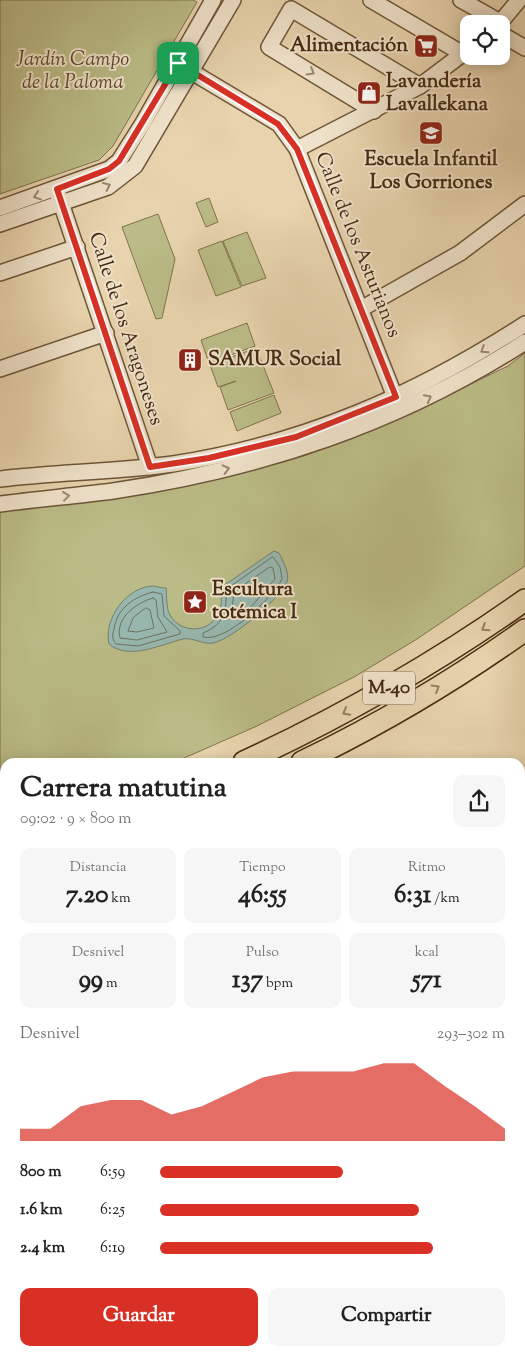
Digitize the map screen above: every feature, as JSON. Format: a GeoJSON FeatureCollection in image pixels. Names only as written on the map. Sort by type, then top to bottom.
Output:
{"type":"FeatureCollection","features":[{"type":"Feature","properties":{"kind":"highway","name":"M-40"},"geometry":{"type":"LineString","coordinates":[[252,758],[372,698],[444,655],[525,600]]}},
{"type":"Feature","properties":{"kind":"highway","name":"M-40"},"geometry":{"type":"LineString","coordinates":[[310,758],[390,716],[448,681],[525,630]]}},
{"type":"Feature","properties":{"kind":"street"},"geometry":{"type":"LineString","coordinates":[[372,0],[460,49]]}},
{"type":"Feature","properties":{"kind":"street"},"geometry":{"type":"LineString","coordinates":[[461,0],[483,15]]}},
{"type":"Feature","properties":{"kind":"street"},"geometry":{"type":"LineString","coordinates":[[508,15],[519,0]]}},
{"type":"Feature","properties":{"kind":"street"},"geometry":{"type":"LineString","coordinates":[[0,224],[59,196],[109,169],[119,161],[178,63],[222,2]]}},
{"type":"Feature","properties":{"kind":"street"},"geometry":{"type":"LineString","coordinates":[[0,208],[108,187],[135,166],[191,71],[222,2]]}},
{"type":"Feature","properties":{"kind":"street"},"geometry":{"type":"LineString","coordinates":[[374,111],[269,47],[291,9],[420,86]]}},
{"type":"Feature","properties":{"kind":"street"},"geometry":{"type":"LineString","coordinates":[[510,35],[525,48]]}},
{"type":"Feature","properties":{"kind":"street"},"geometry":{"type":"LineString","coordinates":[[297,149],[420,86],[460,56]]}},
{"type":"Feature","properties":{"kind":"street","name":"Calle de los Asturianos"},"geometry":{"type":"LineString","coordinates":[[178,63],[278,124],[297,149],[396,397]]}},
{"type":"Feature","properties":{"kind":"street","name":"Calle de los Aragoneses"},"geometry":{"type":"LineString","coordinates":[[59,196],[150,467]]}},
{"type":"Feature","properties":{"kind":"street"},"geometry":{"type":"LineString","coordinates":[[361,309],[460,254],[525,204]]}},
{"type":"Feature","properties":{"kind":"street"},"geometry":{"type":"LineString","coordinates":[[0,273],[77,247]]}},
{"type":"Feature","properties":{"kind":"street"},"geometry":{"type":"LineString","coordinates":[[0,496],[3,492],[0,481],[150,467],[227,454],[296,437],[396,397],[471,358],[525,324]]}},
{"type":"Feature","properties":{"kind":"street"},"geometry":{"type":"LineString","coordinates":[[0,369],[106,333]]}},
{"type":"Feature","properties":{"kind":"street"},"geometry":{"type":"LineString","coordinates":[[0,504],[114,490],[218,471],[301,449],[424,400],[479,372],[525,342]]}},
{"type":"Feature","properties":{"kind":"street"},"geometry":{"type":"LineString","coordinates":[[301,449],[394,406],[396,397]]}},
{"type":"Feature","properties":{"kind":"street"},"geometry":{"type":"LineString","coordinates":[[43,499],[28,497],[25,492],[28,484],[63,478],[78,473]]}},
{"type":"Feature","properties":{"kind":"green space","name":"Jardín Campo de la Paloma"},"geometry":{"type":"Polygon","coordinates":[[[0,0],[193,0],[197,2],[113,146],[99,160],[0,194],[0,0]]]}},
{"type":"Feature","properties":{"kind":"green space"},"geometry":{"type":"Polygon","coordinates":[[[209,198],[218,222],[206,227],[196,203],[209,198]]]}},
{"type":"Feature","properties":{"kind":"green space"},"geometry":{"type":"Polygon","coordinates":[[[158,214],[175,259],[162,318],[156,319],[122,227],[158,214]]]}},
{"type":"Feature","properties":{"kind":"green space"},"geometry":{"type":"Polygon","coordinates":[[[247,232],[266,278],[242,286],[223,241],[247,232]]]}},
{"type":"Feature","properties":{"kind":"green space"},"geometry":{"type":"Polygon","coordinates":[[[222,241],[241,287],[216,296],[198,250],[222,241]]]}},
{"type":"Feature","properties":{"kind":"green space"},"geometry":{"type":"Polygon","coordinates":[[[247,323],[255,346],[209,363],[201,340],[247,323]]]}},
{"type":"Feature","properties":{"kind":"green space"},"geometry":{"type":"Polygon","coordinates":[[[256,348],[274,393],[228,410],[220,387],[236,381],[218,387],[210,365],[256,348]]]}},
{"type":"Feature","properties":{"kind":"green space"},"geometry":{"type":"Polygon","coordinates":[[[525,353],[525,566],[417,639],[354,677],[257,726],[184,758],[0,758],[0,510],[180,486],[304,456],[374,429],[508,366],[525,353]]]}},
{"type":"Feature","properties":{"kind":"green space"},"geometry":{"type":"Polygon","coordinates":[[[274,395],[281,413],[237,431],[230,412],[274,395]]]}},
{"type":"Feature","properties":{"kind":"water"},"geometry":{"type":"Polygon","coordinates":[[[274,551],[279,553],[284,563],[288,575],[287,582],[265,608],[231,635],[213,643],[183,639],[146,650],[136,651],[117,649],[109,644],[108,634],[113,615],[126,598],[135,592],[144,587],[166,588],[168,609],[174,621],[187,628],[201,628],[207,626],[218,615],[221,607],[223,586],[274,551]]]}},
{"type":"Feature","properties":{"kind":"place","name":"Alimentación"},"geometry":{"type":"Point","coordinates":[426,46]}},
{"type":"Feature","properties":{"kind":"place","name":"Lavandería Lavallekana"},"geometry":{"type":"Point","coordinates":[369,93]}},
{"type":"Feature","properties":{"kind":"place","name":"Escuela Infantil Los Gorriones"},"geometry":{"type":"Point","coordinates":[431,133]}},
{"type":"Feature","properties":{"kind":"place","name":"SAMUR Social"},"geometry":{"type":"Point","coordinates":[190,360]}},
{"type":"Feature","properties":{"kind":"place","name":"Escultura totémica I"},"geometry":{"type":"Point","coordinates":[195,602]}},
{"type":"Feature","properties":{"kind":"route"},"geometry":{"type":"LineString","coordinates":[[178,63],[278,124],[297,149],[396,397],[296,437],[209,458],[150,467],[57,189],[109,169],[119,161],[178,63]]}}]}
